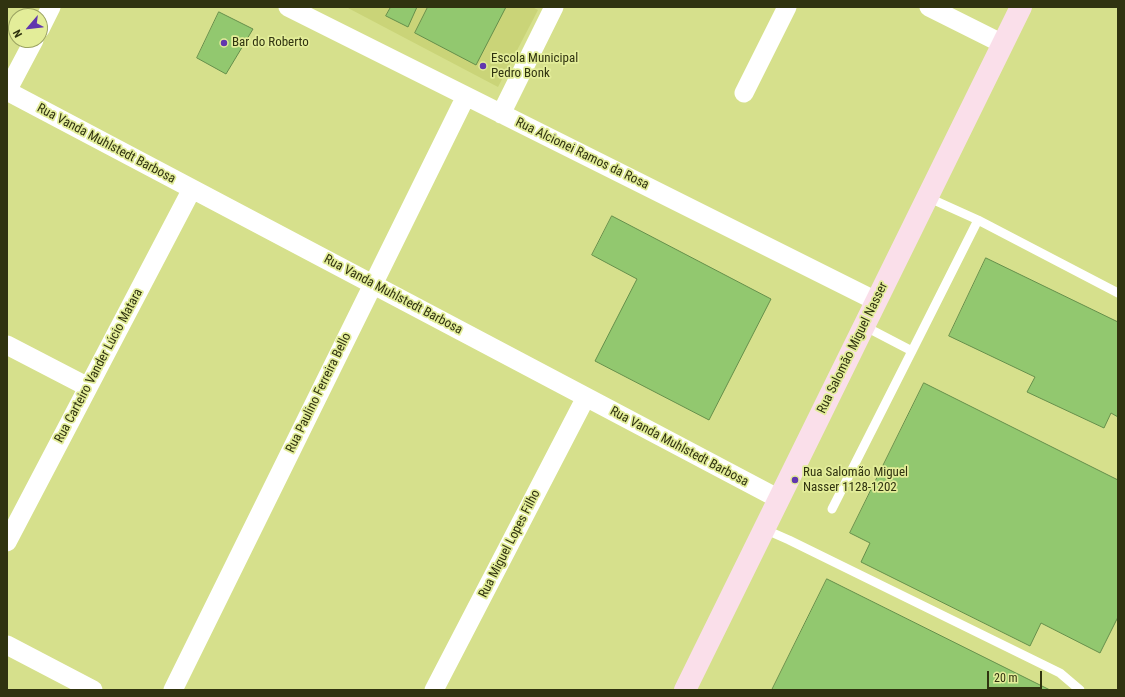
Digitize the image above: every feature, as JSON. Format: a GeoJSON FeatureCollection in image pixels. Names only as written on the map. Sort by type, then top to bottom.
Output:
{"type":"FeatureCollection","features":[{"type":"Feature","properties":{"kind":"street","name":"Rua Alcionei Ramos da Rosa"},"geometry":{"type":"LineString","coordinates":[[288,7],[320,14],[466,96],[876,300]]}},
{"type":"Feature","properties":{"kind":"street"},"geometry":{"type":"LineString","coordinates":[[501,114],[554,7]]}},
{"type":"Feature","properties":{"kind":"street"},"geometry":{"type":"LineString","coordinates":[[744,93],[787,7]]}},
{"type":"Feature","properties":{"kind":"street"},"geometry":{"type":"LineString","coordinates":[[929,7],[1003,44]]}},
{"type":"Feature","properties":{"kind":"street","name":"Rua Salomão Miguel Nasser"},"geometry":{"type":"LineString","coordinates":[[685,690],[1021,7]]}},
{"type":"Feature","properties":{"kind":"street"},"geometry":{"type":"LineString","coordinates":[[7,91],[30,48]]}},
{"type":"Feature","properties":{"kind":"street","name":"Rua Vanda Muhlstedt Barbosa"},"geometry":{"type":"LineString","coordinates":[[7,91],[779,499]]}},
{"type":"Feature","properties":{"kind":"street","name":"Rua Paulino Ferreira Bello"},"geometry":{"type":"LineString","coordinates":[[173,690],[466,96]]}},
{"type":"Feature","properties":{"kind":"street","name":"Rua Carteiro Vander Lúcio Matara"},"geometry":{"type":"LineString","coordinates":[[7,542],[192,189]]}},
{"type":"Feature","properties":{"kind":"street"},"geometry":{"type":"LineString","coordinates":[[7,345],[88,387]]}},
{"type":"Feature","properties":{"kind":"street","name":"Rua Miguel Lopes Filho"},"geometry":{"type":"LineString","coordinates":[[434,690],[586,397]]}},
{"type":"Feature","properties":{"kind":"street"},"geometry":{"type":"LineString","coordinates":[[7,645],[93,690]]}},
{"type":"Feature","properties":{"kind":"lane"},"geometry":{"type":"LineString","coordinates":[[927,198],[978,220],[1118,293]]}},
{"type":"Feature","properties":{"kind":"lane"},"geometry":{"type":"LineString","coordinates":[[832,509],[978,220]]}},
{"type":"Feature","properties":{"kind":"lane"},"geometry":{"type":"LineString","coordinates":[[864,326],[912,351]]}},
{"type":"Feature","properties":{"kind":"lane"},"geometry":{"type":"LineString","coordinates":[[764,529],[1060,673],[1080,690]]}},
{"type":"Feature","properties":{"kind":"shaded area","name":"Escola Municipal Pedro Bonk"},"geometry":{"type":"Polygon","coordinates":[[[532,7],[538,10],[498,87],[348,8],[532,7]]]}},
{"type":"Feature","properties":{"kind":"building"},"geometry":{"type":"Polygon","coordinates":[[[391,7],[417,7],[408,27],[386,16],[391,7]]]}},
{"type":"Feature","properties":{"kind":"building"},"geometry":{"type":"Polygon","coordinates":[[[428,7],[506,7],[476,65],[415,33],[428,7]]]}},
{"type":"Feature","properties":{"kind":"building","name":"Bar do Roberto"},"geometry":{"type":"Polygon","coordinates":[[[219,12],[253,29],[226,74],[197,58],[219,12]]]}},
{"type":"Feature","properties":{"kind":"building"},"geometry":{"type":"Polygon","coordinates":[[[612,216],[771,299],[709,420],[595,361],[637,279],[592,255],[612,216]]]}},
{"type":"Feature","properties":{"kind":"building"},"geometry":{"type":"Polygon","coordinates":[[[986,258],[1118,322],[1118,417],[1111,413],[1104,428],[1027,392],[1035,377],[949,336],[986,258]]]}},
{"type":"Feature","properties":{"kind":"building"},"geometry":{"type":"Polygon","coordinates":[[[924,383],[1118,480],[1118,617],[1100,653],[1041,623],[1030,646],[861,562],[870,543],[850,533],[924,383]]]}},
{"type":"Feature","properties":{"kind":"building"},"geometry":{"type":"Polygon","coordinates":[[[827,579],[1050,690],[772,690],[827,579]]]}},
{"type":"Feature","properties":{"kind":"place","name":"Bar do Roberto"},"geometry":{"type":"Point","coordinates":[224,43]}},
{"type":"Feature","properties":{"kind":"place","name":"Escola Municipal Pedro Bonk"},"geometry":{"type":"Point","coordinates":[483,66]}},
{"type":"Feature","properties":{"kind":"place","name":"Rua Salomão Miguel Nasser 1128-1202"},"geometry":{"type":"Point","coordinates":[795,480]}}]}
